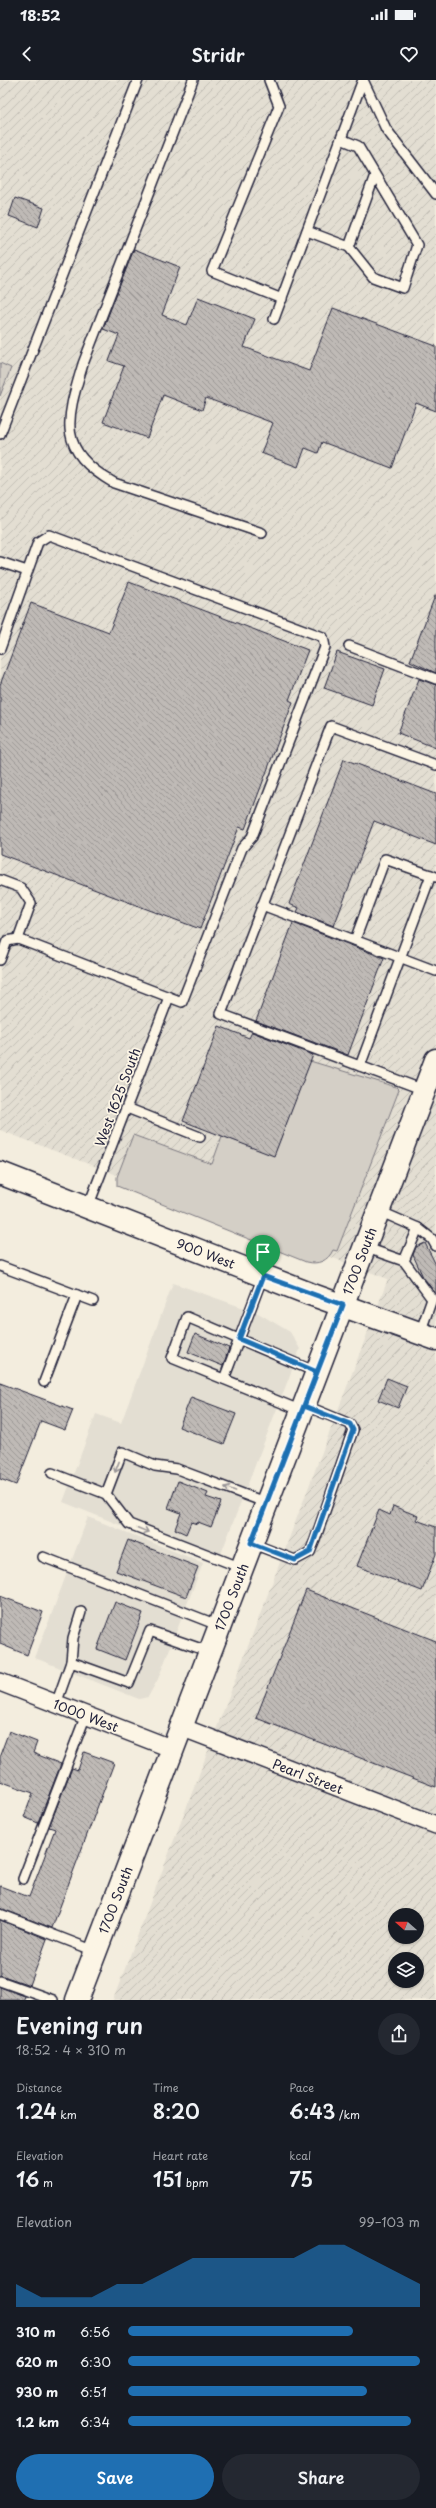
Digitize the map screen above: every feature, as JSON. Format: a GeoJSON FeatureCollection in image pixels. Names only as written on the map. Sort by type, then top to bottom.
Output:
{"type":"FeatureCollection","features":[{"type":"Feature","properties":{"kind":"street","name":"1700 South"},"geometry":{"type":"LineString","coordinates":[[77,2000],[436,1060]]}},
{"type":"Feature","properties":{"kind":"street","name":"900 West"},"geometry":{"type":"LineString","coordinates":[[0,1173],[263,1276],[428,1336]]}},
{"type":"Feature","properties":{"kind":"street","name":"1000 West"},"geometry":{"type":"LineString","coordinates":[[0,1682],[173,1749]]}},
{"type":"Feature","properties":{"kind":"street","name":"Pearl Street"},"geometry":{"type":"LineString","coordinates":[[181,1727],[436,1825]]}},
{"type":"Feature","properties":{"kind":"lane"},"geometry":{"type":"LineString","coordinates":[[0,434],[138,80]]}},
{"type":"Feature","properties":{"kind":"lane"},"geometry":{"type":"LineString","coordinates":[[193,80],[83,364],[76,389],[70,424],[72,442],[84,462],[93,471],[114,483],[262,533]]}},
{"type":"Feature","properties":{"kind":"lane"},"geometry":{"type":"LineString","coordinates":[[269,80],[279,106],[212,271],[282,299]]}},
{"type":"Feature","properties":{"kind":"lane"},"geometry":{"type":"LineString","coordinates":[[274,319],[363,81]]}},
{"type":"Feature","properties":{"kind":"lane"},"geometry":{"type":"LineString","coordinates":[[363,81],[386,129],[436,194]]}},
{"type":"Feature","properties":{"kind":"lane"},"geometry":{"type":"LineString","coordinates":[[307,231],[349,247],[373,277],[403,288],[417,245],[358,146],[341,139]]}},
{"type":"Feature","properties":{"kind":"lane"},"geometry":{"type":"LineString","coordinates":[[349,247],[375,175]]}},
{"type":"Feature","properties":{"kind":"lane"},"geometry":{"type":"LineString","coordinates":[[0,649],[38,542],[49,535],[323,637],[325,647],[252,838],[242,848],[182,1002],[18,939],[7,941],[0,960]]}},
{"type":"Feature","properties":{"kind":"lane"},"geometry":{"type":"LineString","coordinates":[[0,562],[27,571]]}},
{"type":"Feature","properties":{"kind":"lane"},"geometry":{"type":"LineString","coordinates":[[349,646],[436,679]]}},
{"type":"Feature","properties":{"kind":"lane"},"geometry":{"type":"LineString","coordinates":[[424,1090],[221,1014],[331,726],[436,765]]}},
{"type":"Feature","properties":{"kind":"lane"},"geometry":{"type":"LineString","coordinates":[[355,940],[385,858],[434,876],[400,958],[360,1066]]}},
{"type":"Feature","properties":{"kind":"lane"},"geometry":{"type":"LineString","coordinates":[[0,880],[21,888],[31,903],[18,939]]}},
{"type":"Feature","properties":{"kind":"lane"},"geometry":{"type":"LineString","coordinates":[[262,905],[436,972]]}},
{"type":"Feature","properties":{"kind":"lane","name":"West 1625 South"},"geometry":{"type":"LineString","coordinates":[[88,1207],[169,997]]}},
{"type":"Feature","properties":{"kind":"lane"},"geometry":{"type":"LineString","coordinates":[[127,1108],[200,1137]]}},
{"type":"Feature","properties":{"kind":"lane"},"geometry":{"type":"LineString","coordinates":[[378,1211],[418,1228],[434,1243]]}},
{"type":"Feature","properties":{"kind":"lane"},"geometry":{"type":"LineString","coordinates":[[404,1261],[418,1228]]}},
{"type":"Feature","properties":{"kind":"lane"},"geometry":{"type":"LineString","coordinates":[[434,1243],[436,1230]]}},
{"type":"Feature","properties":{"kind":"lane"},"geometry":{"type":"LineString","coordinates":[[364,1247],[404,1261],[434,1300],[428,1336]]}},
{"type":"Feature","properties":{"kind":"lane"},"geometry":{"type":"LineString","coordinates":[[0,1266],[93,1301]]}},
{"type":"Feature","properties":{"kind":"lane"},"geometry":{"type":"LineString","coordinates":[[224,1379],[263,1276]]}},
{"type":"Feature","properties":{"kind":"lane"},"geometry":{"type":"LineString","coordinates":[[44,1382],[77,1295]]}},
{"type":"Feature","properties":{"kind":"lane"},"geometry":{"type":"LineString","coordinates":[[251,1543],[295,1560],[310,1552],[353,1430],[350,1424],[224,1379],[172,1358],[187,1317],[317,1372]]}},
{"type":"Feature","properties":{"kind":"lane"},"geometry":{"type":"LineString","coordinates":[[106,1494],[122,1452],[155,1466],[177,1469],[267,1503]]}},
{"type":"Feature","properties":{"kind":"lane"},"geometry":{"type":"LineString","coordinates":[[52,1473],[106,1494],[129,1524],[242,1568]]}},
{"type":"Feature","properties":{"kind":"lane"},"geometry":{"type":"LineString","coordinates":[[42,1557],[220,1626]]}},
{"type":"Feature","properties":{"kind":"lane"},"geometry":{"type":"LineString","coordinates":[[56,1704],[71,1662],[73,1638],[81,1612]]}},
{"type":"Feature","properties":{"kind":"lane"},"geometry":{"type":"LineString","coordinates":[[71,1662],[130,1683],[150,1631],[210,1652]]}},
{"type":"Feature","properties":{"kind":"lane"},"geometry":{"type":"LineString","coordinates":[[23,1879],[86,1715]]}},
{"type":"Feature","properties":{"kind":"lane"},"geometry":{"type":"LineString","coordinates":[[0,1914],[95,1951]]}},
{"type":"Feature","properties":{"kind":"lane"},"geometry":{"type":"LineString","coordinates":[[0,1981],[53,2000]]}},
{"type":"Feature","properties":{"kind":"shaded area"},"geometry":{"type":"Polygon","coordinates":[[[0,80],[436,80],[436,2000],[113,2000],[388,1279],[0,1130],[0,80]]]}},
{"type":"Feature","properties":{"kind":"shaded area"},"geometry":{"type":"Polygon","coordinates":[[[0,363],[11,368],[0,396],[0,363]]]}},
{"type":"Feature","properties":{"kind":"shaded area"},"geometry":{"type":"Polygon","coordinates":[[[310,1061],[396,1087],[399,1090],[337,1251],[333,1250],[328,1257],[322,1261],[315,1263],[306,1262],[117,1186],[117,1177],[133,1135],[212,1164],[222,1136],[274,1155],[310,1061]]]}},
{"type":"Feature","properties":{"kind":"shaded area"},"geometry":{"type":"Polygon","coordinates":[[[173,1283],[258,1313],[290,1332],[300,1349],[217,1564],[63,1502],[96,1414],[121,1423],[173,1283]]]}},
{"type":"Feature","properties":{"kind":"shaded area"},"geometry":{"type":"Polygon","coordinates":[[[88,1517],[203,1563],[158,1679],[148,1697],[139,1699],[35,1658],[88,1517]]]}},
{"type":"Feature","properties":{"kind":"building"},"geometry":{"type":"Polygon","coordinates":[[[15,198],[44,208],[38,227],[9,216],[15,198]]]}},
{"type":"Feature","properties":{"kind":"building"},"geometry":{"type":"Polygon","coordinates":[[[134,249],[180,267],[162,315],[187,325],[198,297],[255,319],[244,347],[309,371],[333,308],[436,346],[436,411],[416,403],[392,468],[322,442],[318,453],[305,448],[298,467],[261,453],[273,423],[206,398],[202,410],[163,395],[147,438],[103,422],[124,366],[109,361],[119,335],[103,329],[134,249]]]}},
{"type":"Feature","properties":{"kind":"building"},"geometry":{"type":"Polygon","coordinates":[[[129,582],[308,650],[289,700],[293,702],[245,829],[239,827],[200,929],[0,854],[0,685],[31,603],[109,632],[129,582]]]}},
{"type":"Feature","properties":{"kind":"building"},"geometry":{"type":"Polygon","coordinates":[[[436,596],[436,673],[410,661],[436,596]]]}},
{"type":"Feature","properties":{"kind":"building"},"geometry":{"type":"Polygon","coordinates":[[[337,652],[385,669],[372,705],[324,688],[337,652]]]}},
{"type":"Feature","properties":{"kind":"building"},"geometry":{"type":"Polygon","coordinates":[[[419,679],[436,685],[436,748],[398,733],[419,679]]]}},
{"type":"Feature","properties":{"kind":"building"},"geometry":{"type":"Polygon","coordinates":[[[344,759],[436,794],[436,845],[374,821],[334,926],[297,912],[299,908],[289,904],[344,759]]]}},
{"type":"Feature","properties":{"kind":"building"},"geometry":{"type":"Polygon","coordinates":[[[293,923],[384,958],[348,1055],[256,1021],[293,923]]]}},
{"type":"Feature","properties":{"kind":"building"},"geometry":{"type":"Polygon","coordinates":[[[219,1026],[249,1038],[252,1032],[313,1055],[274,1156],[183,1121],[219,1026]]]}},
{"type":"Feature","properties":{"kind":"building"},"geometry":{"type":"Polygon","coordinates":[[[425,1243],[436,1265],[436,1294],[423,1277],[413,1255],[416,1247],[425,1243]]]}},
{"type":"Feature","properties":{"kind":"building"},"geometry":{"type":"Polygon","coordinates":[[[195,1334],[229,1348],[223,1366],[188,1352],[195,1334]]]}},
{"type":"Feature","properties":{"kind":"building"},"geometry":{"type":"Polygon","coordinates":[[[387,1378],[407,1386],[398,1408],[378,1400],[387,1378]]]}},
{"type":"Feature","properties":{"kind":"building"},"geometry":{"type":"Polygon","coordinates":[[[0,1383],[73,1410],[65,1430],[41,1421],[16,1485],[0,1479],[0,1383]]]}},
{"type":"Feature","properties":{"kind":"building"},"geometry":{"type":"Polygon","coordinates":[[[191,1397],[236,1414],[224,1444],[179,1427],[191,1397]]]}},
{"type":"Feature","properties":{"kind":"building"},"geometry":{"type":"Polygon","coordinates":[[[178,1481],[208,1493],[206,1497],[221,1502],[211,1527],[198,1522],[197,1524],[191,1522],[186,1534],[175,1529],[181,1513],[168,1508],[178,1481]]]}},
{"type":"Feature","properties":{"kind":"building"},"geometry":{"type":"Polygon","coordinates":[[[393,1506],[418,1516],[416,1520],[436,1527],[436,1554],[422,1591],[357,1566],[379,1510],[390,1515],[393,1506]]]}},
{"type":"Feature","properties":{"kind":"building"},"geometry":{"type":"Polygon","coordinates":[[[128,1540],[198,1567],[186,1597],[116,1571],[128,1540]]]}},
{"type":"Feature","properties":{"kind":"building"},"geometry":{"type":"Polygon","coordinates":[[[306,1590],[436,1641],[436,1787],[256,1718],[306,1590]]]}},
{"type":"Feature","properties":{"kind":"building"},"geometry":{"type":"Polygon","coordinates":[[[0,1596],[43,1612],[27,1655],[0,1644],[0,1596]]]}},
{"type":"Feature","properties":{"kind":"building"},"geometry":{"type":"Polygon","coordinates":[[[115,1602],[143,1613],[125,1660],[97,1649],[115,1602]]]}},
{"type":"Feature","properties":{"kind":"building"},"geometry":{"type":"Polygon","coordinates":[[[9,1731],[37,1742],[33,1753],[61,1764],[38,1823],[24,1817],[33,1793],[0,1781],[0,1755],[9,1731]]]}},
{"type":"Feature","properties":{"kind":"building"},"geometry":{"type":"Polygon","coordinates":[[[84,1752],[114,1763],[52,1928],[0,1908],[0,1886],[29,1897],[55,1829],[49,1827],[72,1768],[78,1770],[84,1752]]]}},
{"type":"Feature","properties":{"kind":"building"},"geometry":{"type":"Polygon","coordinates":[[[0,1920],[47,1939],[30,1985],[0,1975],[0,1920]]]}},
{"type":"Feature","properties":{"kind":"building"},"geometry":{"type":"Polygon","coordinates":[[[0,1987],[25,1996],[24,2000],[0,2000],[0,1987]]]}},
{"type":"Feature","properties":{"kind":"route"},"geometry":{"type":"LineString","coordinates":[[263,1276],[343,1305],[304,1406],[350,1424],[353,1430],[310,1552],[295,1560],[251,1543],[317,1372],[239,1339],[263,1276]]}}]}
